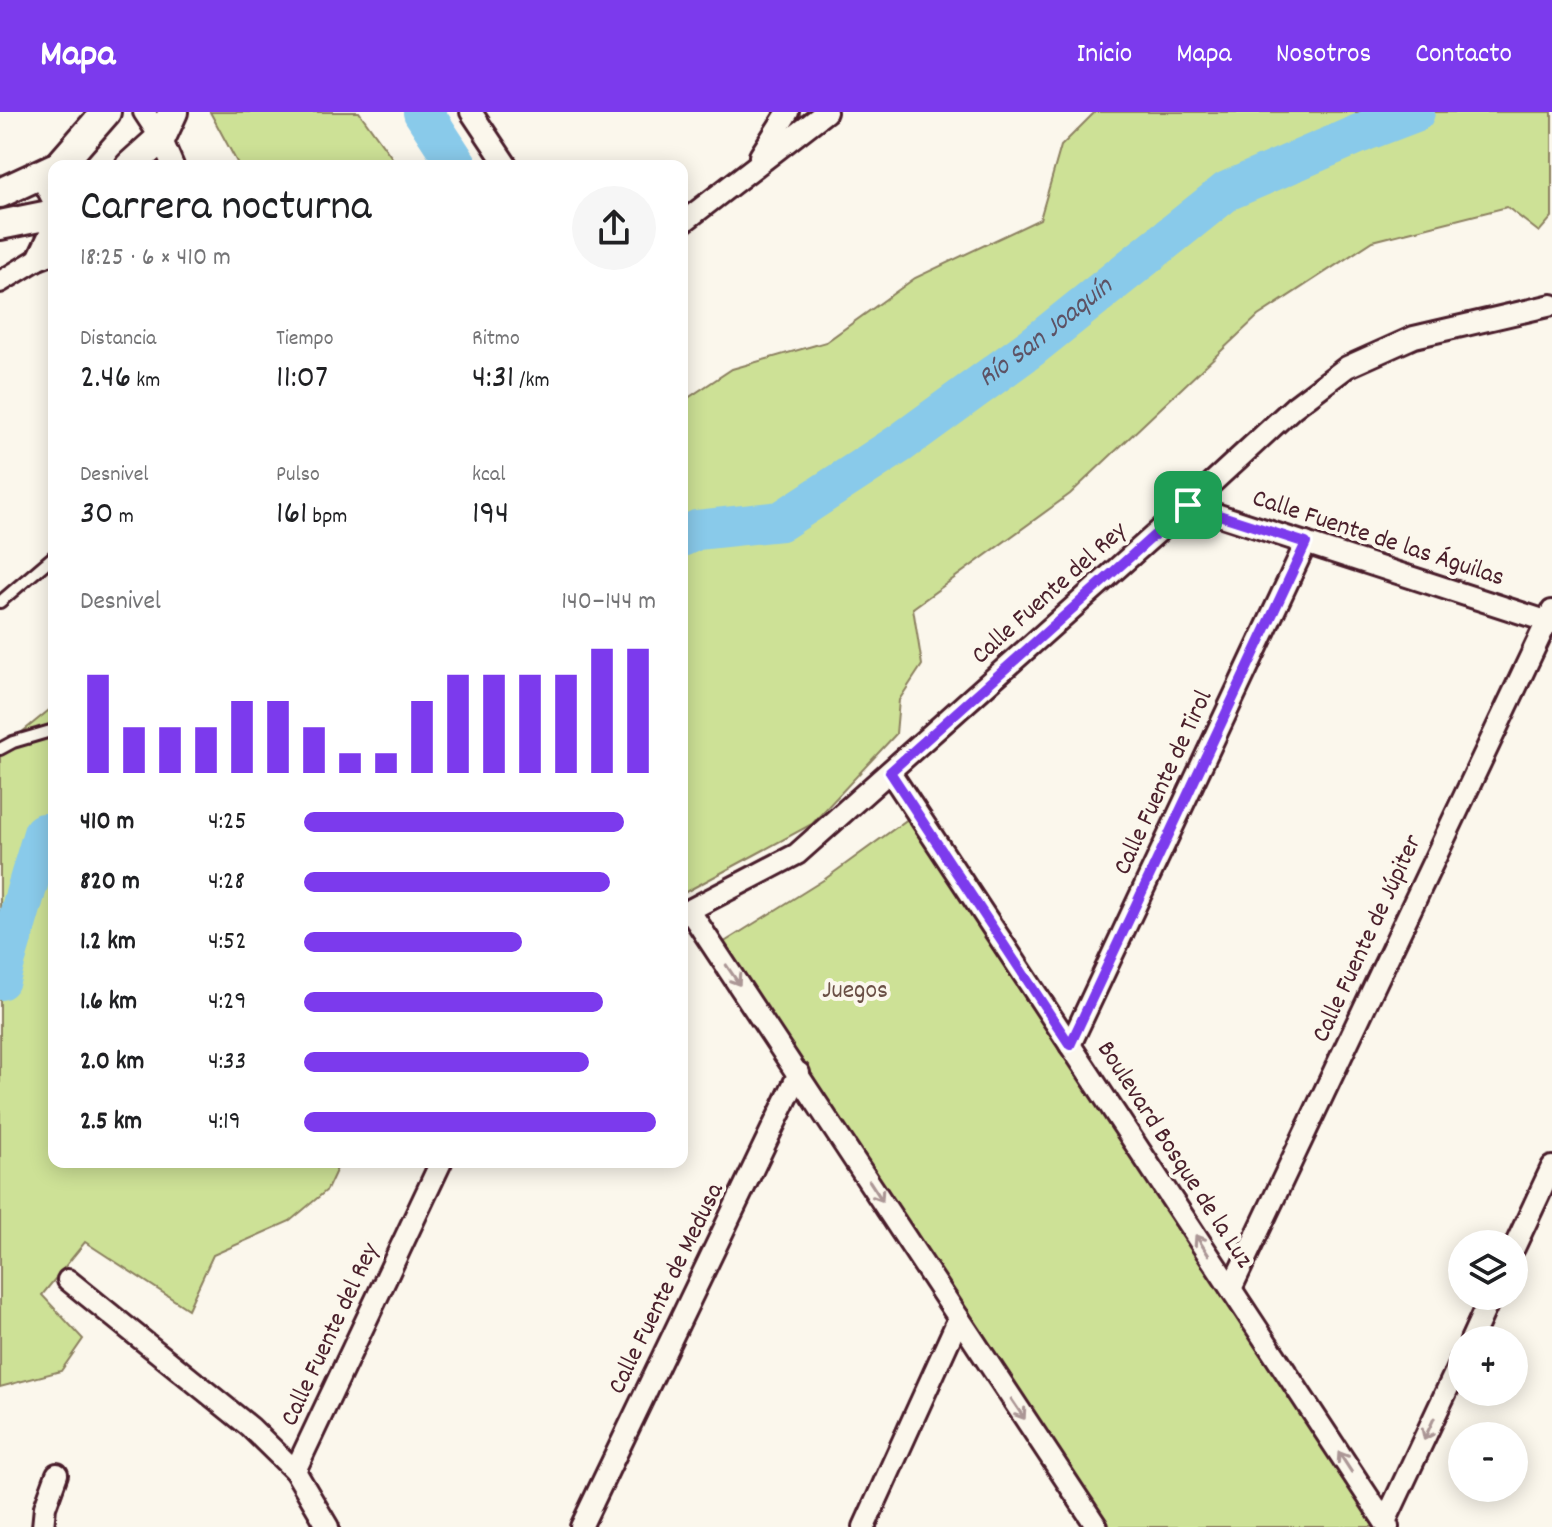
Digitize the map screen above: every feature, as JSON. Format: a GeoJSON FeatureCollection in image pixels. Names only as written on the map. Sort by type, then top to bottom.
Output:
{"type":"FeatureCollection","features":[{"type":"Feature","properties":{"kind":"main road"},"geometry":{"type":"LineString","coordinates":[[60,160],[106,112]]}},
{"type":"Feature","properties":{"kind":"main road"},"geometry":{"type":"LineString","coordinates":[[135,160],[167,125]]}},
{"type":"Feature","properties":{"kind":"main road"},"geometry":{"type":"LineString","coordinates":[[0,193],[48,171]]}},
{"type":"Feature","properties":{"kind":"main road"},"geometry":{"type":"LineString","coordinates":[[0,225],[48,215]]}},
{"type":"Feature","properties":{"kind":"street"},"geometry":{"type":"LineString","coordinates":[[144,112],[167,125],[172,160]]}},
{"type":"Feature","properties":{"kind":"street"},"geometry":{"type":"LineString","coordinates":[[753,168],[788,112]]}},
{"type":"Feature","properties":{"kind":"street"},"geometry":{"type":"LineString","coordinates":[[688,218],[826,112]]}},
{"type":"Feature","properties":{"kind":"street"},"geometry":{"type":"LineString","coordinates":[[474,114],[503,160]]}},
{"type":"Feature","properties":{"kind":"street"},"geometry":{"type":"LineString","coordinates":[[0,282],[48,258]]}},
{"type":"Feature","properties":{"kind":"street","name":"Calle Fuente del Rey"},"geometry":{"type":"LineString","coordinates":[[688,911],[797,854],[1294,407],[1347,367],[1414,337],[1552,305]]}},
{"type":"Feature","properties":{"kind":"street","name":"Calle Fuente de las Águilas"},"geometry":{"type":"LineString","coordinates":[[1188,505],[1551,618]]}},
{"type":"Feature","properties":{"kind":"street","name":"Calle Fuente de Tirol"},"geometry":{"type":"LineString","coordinates":[[1070,1045],[1306,543]]}},
{"type":"Feature","properties":{"kind":"street","name":"Calle Fuente de Júpiter"},"geometry":{"type":"LineString","coordinates":[[1231,1289],[1551,618]]}},
{"type":"Feature","properties":{"kind":"street","name":"Boulevard Bosque de la Luz"},"geometry":{"type":"LineString","coordinates":[[890,772],[1387,1524]]}},
{"type":"Feature","properties":{"kind":"street"},"geometry":{"type":"LineString","coordinates":[[688,915],[799,1073],[1097,1527]]}},
{"type":"Feature","properties":{"kind":"street","name":"Calle Fuente de Medusa"},"geometry":{"type":"LineString","coordinates":[[581,1527],[799,1073]]}},
{"type":"Feature","properties":{"kind":"street"},"geometry":{"type":"LineString","coordinates":[[1522,1230],[1552,1167]]}},
{"type":"Feature","properties":{"kind":"street","name":"Calle Fuente del Rey"},"geometry":{"type":"LineString","coordinates":[[295,1471],[438,1168]]}},
{"type":"Feature","properties":{"kind":"street"},"geometry":{"type":"LineString","coordinates":[[68,1280],[250,1427],[295,1471],[328,1527]]}},
{"type":"Feature","properties":{"kind":"street"},"geometry":{"type":"LineString","coordinates":[[864,1527],[959,1318]]}},
{"type":"Feature","properties":{"kind":"street"},"geometry":{"type":"LineString","coordinates":[[1387,1524],[1448,1389]]}},
{"type":"Feature","properties":{"kind":"street"},"geometry":{"type":"LineString","coordinates":[[43,1527],[45,1507],[57,1474]]}},
{"type":"Feature","properties":{"kind":"lane"},"geometry":{"type":"LineString","coordinates":[[0,602],[48,561]]}},
{"type":"Feature","properties":{"kind":"lane"},"geometry":{"type":"LineString","coordinates":[[0,749],[48,732]]}},
{"type":"Feature","properties":{"kind":"green space"},"geometry":{"type":"Polygon","coordinates":[[[210,112],[359,112],[394,160],[236,160],[210,112]]]}},
{"type":"Feature","properties":{"kind":"green space"},"geometry":{"type":"Polygon","coordinates":[[[1095,112],[1552,112],[1552,217],[1539,232],[1507,207],[1373,241],[1258,316],[1070,494],[913,608],[922,665],[899,700],[896,734],[812,824],[688,891],[688,398],[732,369],[826,342],[915,278],[1040,219],[1061,146],[1095,112]]]}},
{"type":"Feature","properties":{"kind":"green space"},"geometry":{"type":"Polygon","coordinates":[[[48,711],[48,1168],[337,1168],[327,1190],[290,1221],[213,1255],[188,1309],[85,1242],[42,1295],[83,1339],[61,1371],[0,1387],[0,750],[48,711]]]}},
{"type":"Feature","properties":{"kind":"green space","name":"Juegos"},"geometry":{"type":"Polygon","coordinates":[[[912,816],[1382,1527],[1101,1527],[718,946],[825,879],[912,816]]]}},
{"type":"Feature","properties":{"kind":"waterway","name":"Río San Joaquín"},"geometry":{"type":"LineString","coordinates":[[423,112],[454,160]]}},
{"type":"Feature","properties":{"kind":"waterway","name":"Río San Joaquín"},"geometry":{"type":"LineString","coordinates":[[688,534],[697,530],[781,521],[899,444],[1032,347],[1227,191],[1415,112]]}},
{"type":"Feature","properties":{"kind":"waterway"},"geometry":{"type":"LineString","coordinates":[[0,980],[43,833],[48,833]]}},
{"type":"Feature","properties":{"kind":"route"},"geometry":{"type":"LineString","coordinates":[[1188,505],[1306,543],[1070,1045],[890,772],[1188,505]]}}]}
